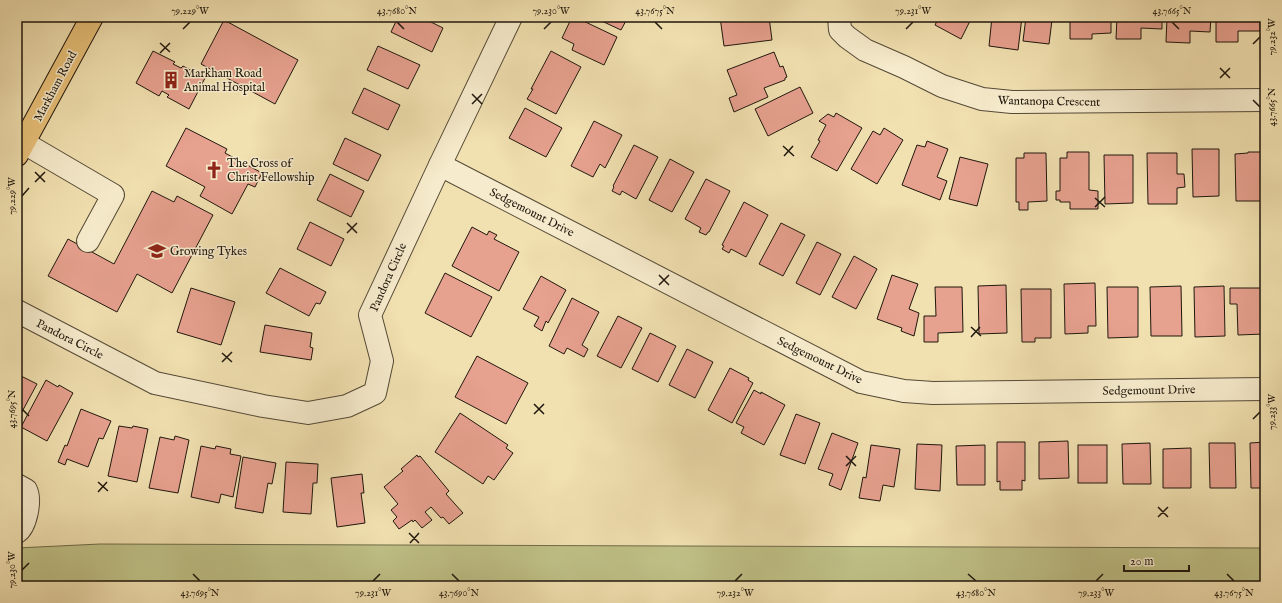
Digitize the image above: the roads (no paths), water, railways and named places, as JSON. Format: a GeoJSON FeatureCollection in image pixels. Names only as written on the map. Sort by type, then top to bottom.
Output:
{"type":"FeatureCollection","features":[{"type":"Feature","properties":{"kind":"main road","name":"Markham Road"},"geometry":{"type":"LineString","coordinates":[[20,149],[92,17]]}},
{"type":"Feature","properties":{"kind":"street","name":"Pandora Circle"},"geometry":{"type":"LineString","coordinates":[[17,311],[154,383],[263,406],[308,413],[347,406],[375,393],[382,361],[370,315],[440,165],[512,17]]}},
{"type":"Feature","properties":{"kind":"street","name":"Wantanopa Crescent"},"geometry":{"type":"LineString","coordinates":[[839,17],[840,30],[865,50],[942,86],[982,99],[1012,102],[1265,100]]}},
{"type":"Feature","properties":{"kind":"street"},"geometry":{"type":"LineString","coordinates":[[20,149],[112,195],[88,240]]}},
{"type":"Feature","properties":{"kind":"street","name":"Sedgemount Drive"},"geometry":{"type":"LineString","coordinates":[[440,165],[861,382],[904,391],[933,393],[1265,389]]}},
{"type":"Feature","properties":{"kind":"street"},"geometry":{"type":"LineString","coordinates":[[17,485],[26,490],[29,499],[23,527],[17,532]]}},
{"type":"Feature","properties":{"kind":"place","name":"Markham Road Animal Hospital"},"geometry":{"type":"Point","coordinates":[171,80]}},
{"type":"Feature","properties":{"kind":"place","name":"The Cross of Christ Fellowship"},"geometry":{"type":"Point","coordinates":[214,170]}},
{"type":"Feature","properties":{"kind":"place","name":"Growing Tykes"},"geometry":{"type":"Point","coordinates":[157,251]}}]}
